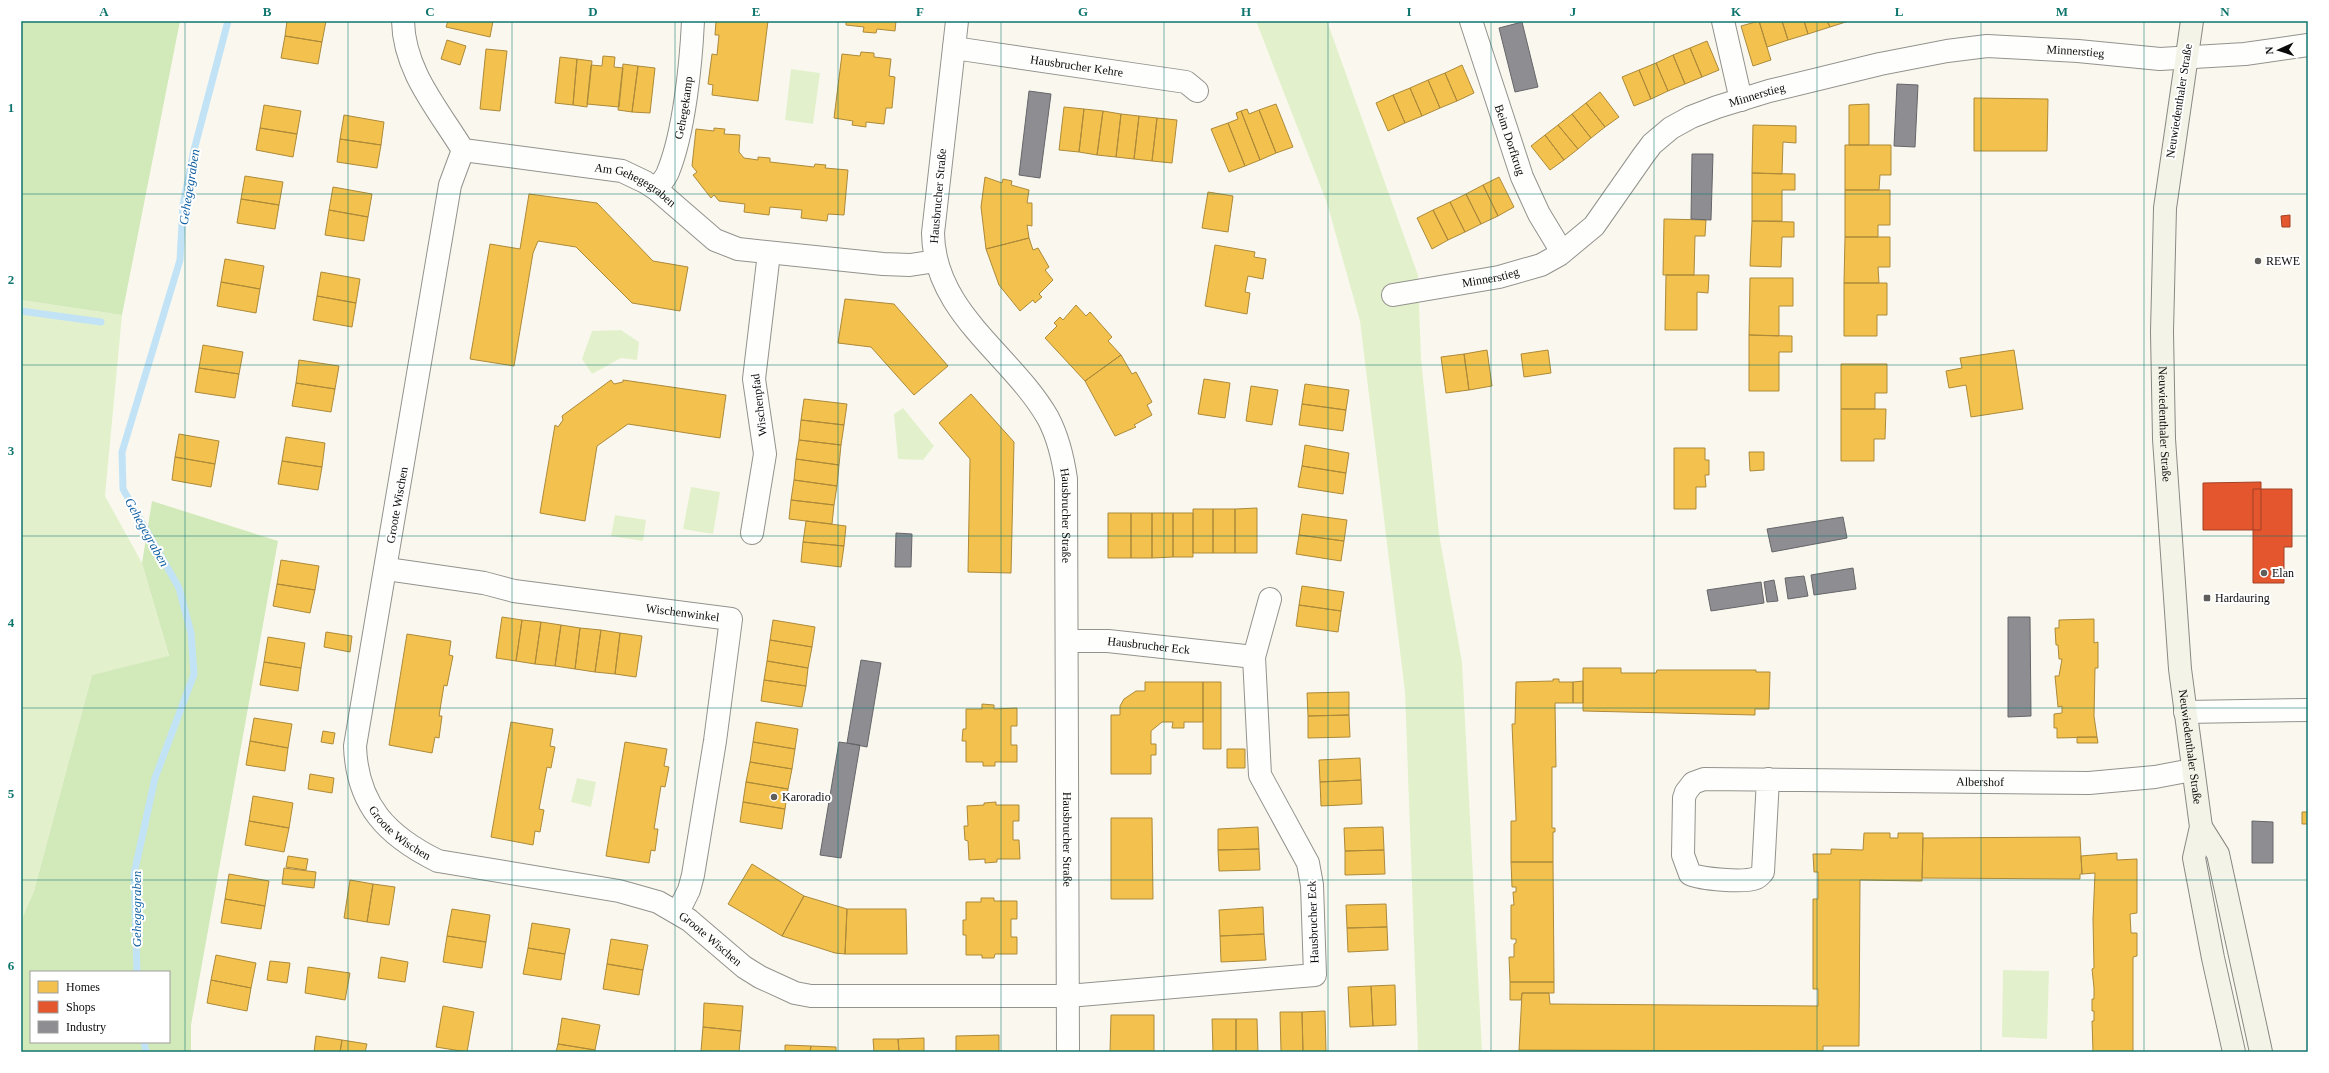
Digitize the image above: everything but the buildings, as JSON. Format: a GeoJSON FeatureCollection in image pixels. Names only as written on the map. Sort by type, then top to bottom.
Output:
{"type":"FeatureCollection","features":[{"type":"Feature","properties":{"kind":"street"},"geometry":{"type":"LineString","coordinates":[[403,21],[404,46],[413,71],[463,150]]}},
{"type":"Feature","properties":{"kind":"street","name":"Gehegekamp"},"geometry":{"type":"LineString","coordinates":[[656,189],[668,174],[674,156],[692,48],[693,21]]}},
{"type":"Feature","properties":{"kind":"street","name":"Hausbrucher Straße"},"geometry":{"type":"LineString","coordinates":[[957,21],[933,233],[936,261],[944,282],[962,313],[1040,406],[1059,444],[1064,467],[1067,497],[1068,1052]]}},
{"type":"Feature","properties":{"kind":"street","name":"Beim Dorfkrug"},"geometry":{"type":"LineString","coordinates":[[1470,21],[1522,177],[1539,214],[1562,252]]}},
{"type":"Feature","properties":{"kind":"street"},"geometry":{"type":"LineString","coordinates":[[1724,21],[1741,100]]}},
{"type":"Feature","properties":{"kind":"street","name":"Neuwiedenthaler Straße"},"geometry":{"type":"LineString","coordinates":[[2192,21],[2165,208],[2162,332],[2169,525],[2185,712],[2201,827],[2194,858],[2213,958],[2234,1052]]}},
{"type":"Feature","properties":{"kind":"street","name":"Minnerstieg"},"geometry":{"type":"LineString","coordinates":[[1393,295],[1520,272],[1541,265],[1562,252],[1594,226],[1643,156],[1666,132],[1691,117],[1741,100],[1880,64],[1947,51],[1987,46],[2078,51],[2138,58],[2186,58],[2245,54],[2305,46]]}},
{"type":"Feature","properties":{"kind":"street","name":"Hausbrucher Kehre"},"geometry":{"type":"LineString","coordinates":[[954,48],[1186,82],[1197,91]]}},
{"type":"Feature","properties":{"kind":"street","name":"Am Gehegegraben"},"geometry":{"type":"LineString","coordinates":[[463,150],[606,168],[635,176],[656,189],[716,240],[738,249],[883,264],[910,265],[936,261]]}},
{"type":"Feature","properties":{"kind":"street","name":"Groote Wischen"},"geometry":{"type":"LineString","coordinates":[[463,150],[450,185],[387,570],[355,746],[359,776],[375,815],[396,836],[438,861],[619,891],[658,902],[678,912],[744,967],[777,986],[795,993],[834,997],[1068,996]]}},
{"type":"Feature","properties":{"kind":"street","name":"Wischenpfad"},"geometry":{"type":"LineString","coordinates":[[752,532],[765,454],[754,379],[769,253]]}},
{"type":"Feature","properties":{"kind":"street","name":"Wischenwinkel"},"geometry":{"type":"LineString","coordinates":[[387,570],[484,584],[514,591],[731,619],[715,741],[693,875],[689,890],[678,912]]}},
{"type":"Feature","properties":{"kind":"street","name":"Hausbrucher Eck"},"geometry":{"type":"LineString","coordinates":[[1068,996],[1315,976],[1312,885],[1308,863],[1260,775],[1254,657],[1270,599]]}},
{"type":"Feature","properties":{"kind":"street","name":"Hausbrucher Eck"},"geometry":{"type":"LineString","coordinates":[[1067,641],[1108,641],[1254,657]]}},
{"type":"Feature","properties":{"kind":"street"},"geometry":{"type":"LineString","coordinates":[[2185,712],[2308,710]]}},
{"type":"Feature","properties":{"kind":"street","name":"Albershof"},"geometry":{"type":"LineString","coordinates":[[1768,779],[1763,872],[1756,878],[1745,880],[1699,878],[1690,874],[1683,855],[1684,798],[1689,787],[1693,783],[1704,778],[2089,783],[2155,777],[2192,770]]}},
{"type":"Feature","properties":{"kind":"street","name":"Neuwiedenthaler Straße"},"geometry":{"type":"LineString","coordinates":[[2201,827],[2218,854],[2261,1052]]}},
{"type":"Feature","properties":{"kind":"green space"},"geometry":{"type":"Polygon","coordinates":[[[21,21],[180,21],[122,315],[21,300],[21,21]]]}},
{"type":"Feature","properties":{"kind":"green space"},"geometry":{"type":"Polygon","coordinates":[[[1256,21],[1327,21],[1418,275],[1421,359],[1439,534],[1462,662],[1482,1052],[1418,1052],[1405,692],[1360,321],[1327,203],[1256,21]]]}},
{"type":"Feature","properties":{"kind":"green space"},"geometry":{"type":"Polygon","coordinates":[[[791,69],[820,73],[813,124],[785,120],[791,69]]]}},
{"type":"Feature","properties":{"kind":"green space"},"geometry":{"type":"Polygon","coordinates":[[[21,300],[122,315],[105,496],[142,563],[169,657],[92,675],[34,891],[21,921],[21,300]]]}},
{"type":"Feature","properties":{"kind":"green space"},"geometry":{"type":"Polygon","coordinates":[[[621,330],[639,342],[637,360],[621,358],[592,374],[582,359],[592,331],[621,330]]]}},
{"type":"Feature","properties":{"kind":"green space"},"geometry":{"type":"Polygon","coordinates":[[[903,408],[934,446],[923,460],[898,459],[894,414],[903,408]]]}},
{"type":"Feature","properties":{"kind":"green space"},"geometry":{"type":"Polygon","coordinates":[[[691,487],[720,492],[713,534],[683,529],[691,487]]]}},
{"type":"Feature","properties":{"kind":"green space"},"geometry":{"type":"Polygon","coordinates":[[[152,501],[278,541],[191,1025],[191,1052],[21,1052],[21,921],[34,891],[92,675],[169,656],[142,563],[152,501]]]}},
{"type":"Feature","properties":{"kind":"green space"},"geometry":{"type":"Polygon","coordinates":[[[615,515],[646,520],[643,541],[611,536],[615,515]]]}},
{"type":"Feature","properties":{"kind":"green space"},"geometry":{"type":"Polygon","coordinates":[[[577,778],[596,782],[591,807],[571,802],[577,778]]]}},
{"type":"Feature","properties":{"kind":"green space"},"geometry":{"type":"Polygon","coordinates":[[[2003,970],[2049,971],[2047,1039],[2002,1037],[2003,970]]]}},
{"type":"Feature","properties":{"kind":"waterway","name":"Gehegegraben"},"geometry":{"type":"LineString","coordinates":[[137,971],[134,874],[155,778],[194,674],[191,633],[179,588],[123,489],[122,452],[180,260],[183,205],[194,150],[228,21]]}},
{"type":"Feature","properties":{"kind":"waterway"},"geometry":{"type":"LineString","coordinates":[[21,311],[101,322]]}},
{"type":"Feature","properties":{"kind":"waterway","name":"Gehegegraben"},"geometry":{"type":"LineString","coordinates":[[144,1043],[146,1052]]}},
{"type":"Feature","properties":{"kind":"place","name":"REWE"},"geometry":{"type":"Point","coordinates":[2258,261]}},
{"type":"Feature","properties":{"kind":"place","name":"Elan"},"geometry":{"type":"Point","coordinates":[2264,573]}},
{"type":"Feature","properties":{"kind":"place","name":"Hardauring"},"geometry":{"type":"Point","coordinates":[2207,598]}},
{"type":"Feature","properties":{"kind":"place","name":"Karoradio"},"geometry":{"type":"Point","coordinates":[774,797]}}]}
